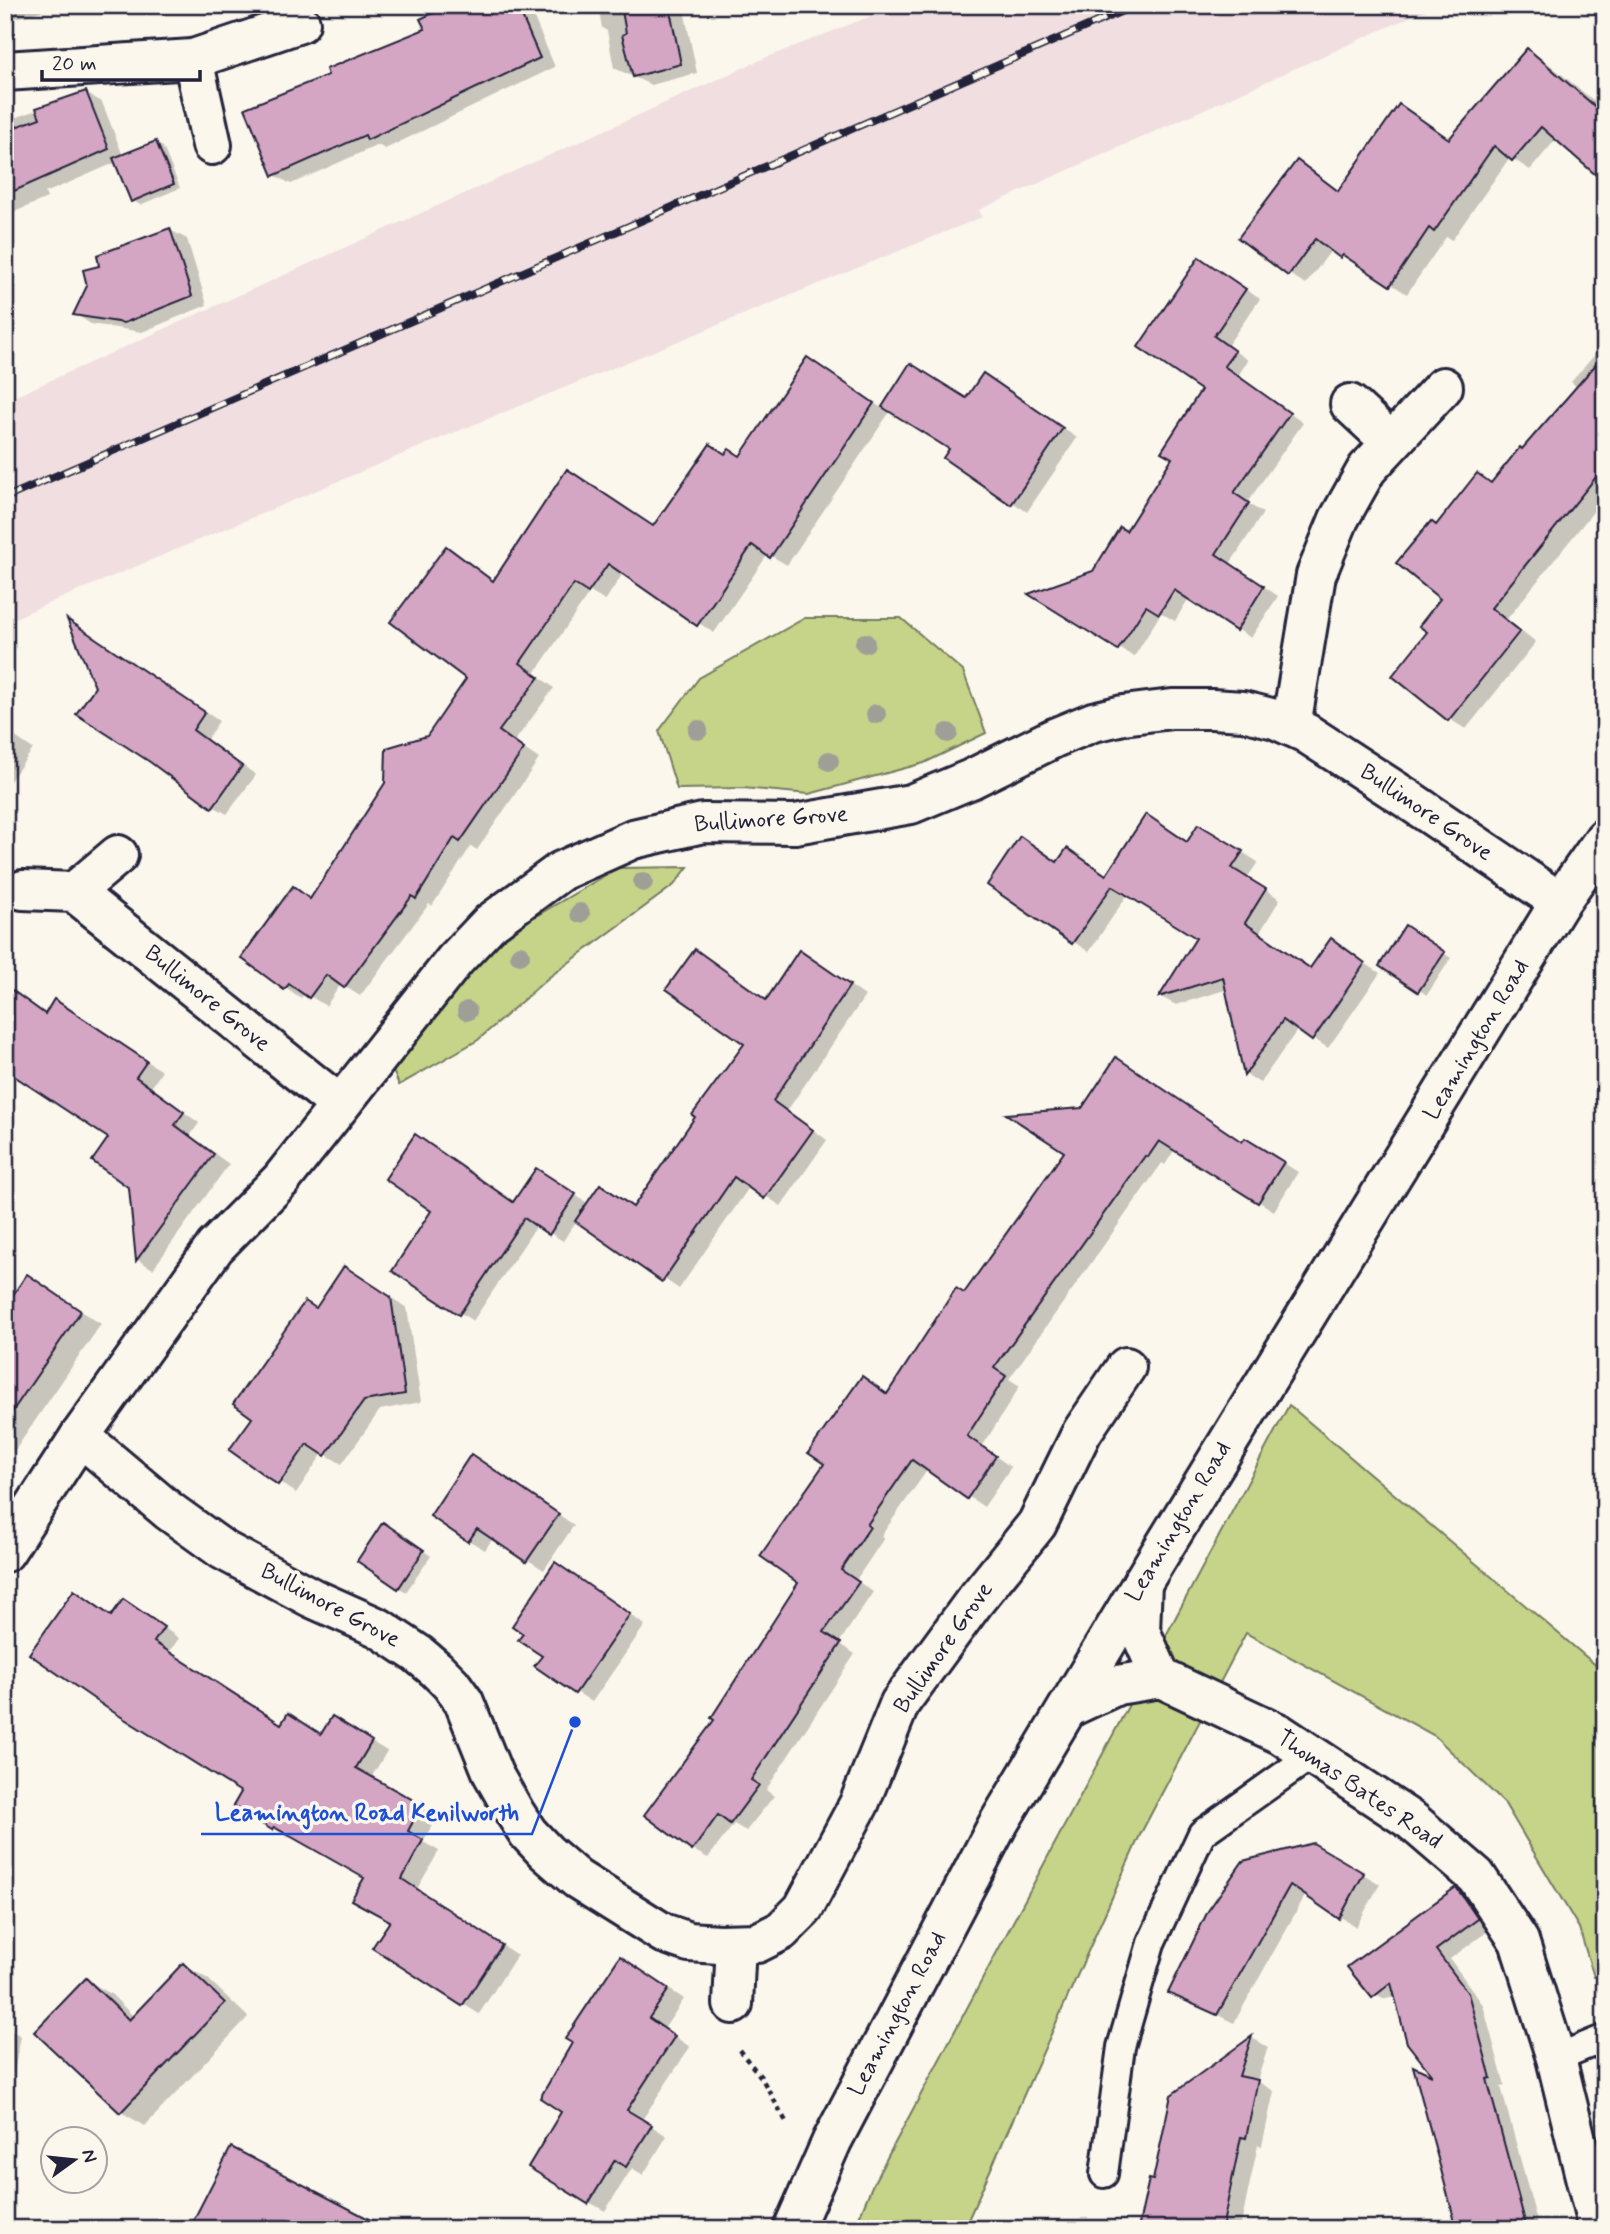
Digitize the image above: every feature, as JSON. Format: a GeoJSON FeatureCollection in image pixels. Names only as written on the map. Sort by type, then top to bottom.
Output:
{"type":"FeatureCollection","features":[{"type":"Feature","properties":{"kind":"street"},"geometry":{"type":"LineString","coordinates":[[5,71],[193,59],[300,23]]}},
{"type":"Feature","properties":{"kind":"street"},"geometry":{"type":"LineString","coordinates":[[193,59],[212,145]]}},
{"type":"Feature","properties":{"kind":"street"},"geometry":{"type":"LineString","coordinates":[[1291,726],[1316,575],[1339,519],[1367,469],[1443,387]]}},
{"type":"Feature","properties":{"kind":"street"},"geometry":{"type":"LineString","coordinates":[[1350,404],[1391,442]]}},
{"type":"Feature","properties":{"kind":"street","name":"Bullimore Grove"},"geometry":{"type":"LineString","coordinates":[[5,1552],[80,1436],[215,1247],[281,1180],[455,960],[490,923],[561,871],[633,839],[703,823],[795,824],[911,804],[1093,722],[1172,709],[1244,711],[1291,726],[1335,751],[1560,902]]}},
{"type":"Feature","properties":{"kind":"street","name":"Leamington Road"},"geometry":{"type":"LineString","coordinates":[[793,2229],[867,2072],[997,1826],[1142,1583],[1560,902],[1605,838]]}},
{"type":"Feature","properties":{"kind":"street"},"geometry":{"type":"LineString","coordinates":[[23,890],[74,892],[118,855]]}},
{"type":"Feature","properties":{"kind":"street","name":"Bullimore Grove"},"geometry":{"type":"LineString","coordinates":[[74,892],[340,1105]]}},
{"type":"Feature","properties":{"kind":"street","name":"Bullimore Grove"},"geometry":{"type":"LineString","coordinates":[[80,1436],[169,1511],[223,1550],[312,1598],[379,1628],[436,1669],[464,1702],[493,1774],[528,1833],[577,1879],[663,1933],[689,1942],[757,1943],[781,1931],[803,1909],[859,1804],[900,1703],[974,1602],[1037,1524],[1082,1432],[1126,1367]]}},
{"type":"Feature","properties":{"kind":"street"},"geometry":{"type":"LineString","coordinates":[[1068,1708],[1117,1685],[1161,1678],[1140,1631],[1142,1583]]}},
{"type":"Feature","properties":{"kind":"street","name":"Thomas Bates Road"},"geometry":{"type":"LineString","coordinates":[[1161,1678],[1280,1734],[1412,1821],[1476,1876],[1520,1941],[1556,2058],[1598,2229]]}},
{"type":"Feature","properties":{"kind":"street"},"geometry":{"type":"LineString","coordinates":[[733,2004],[736,1944]]}},
{"type":"Feature","properties":{"kind":"lane"},"geometry":{"type":"LineString","coordinates":[[1104,2174],[1121,2047],[1151,1943],[1202,1833],[1312,1755]]}},
{"type":"Feature","properties":{"kind":"lane"},"geometry":{"type":"LineString","coordinates":[[1556,2058],[1605,2038]]}},
{"type":"Feature","properties":{"kind":"path"},"geometry":{"type":"LineString","coordinates":[[737,2048],[761,2077],[816,2176]]}},
{"type":"Feature","properties":{"kind":"shaded area"},"geometry":{"type":"Polygon","coordinates":[[[899,5],[911,5],[911,14],[933,5],[1437,5],[979,210],[982,217],[441,438],[5,623],[5,401],[765,58],[899,5]]]}},
{"type":"Feature","properties":{"kind":"green space"},"geometry":{"type":"Polygon","coordinates":[[[805,618],[901,618],[963,671],[986,733],[924,763],[809,794],[743,788],[677,789],[659,731],[699,678],[805,618]]]}},
{"type":"Feature","properties":{"kind":"green space"},"geometry":{"type":"Polygon","coordinates":[[[688,867],[674,885],[548,978],[478,1040],[399,1085],[393,1071],[495,940],[618,868],[688,867]]]}},
{"type":"Feature","properties":{"kind":"green space"},"geometry":{"type":"Polygon","coordinates":[[[1289,1405],[1605,1673],[1605,1974],[1594,1977],[1579,1928],[1505,1804],[1435,1736],[1246,1633],[1140,1835],[964,2229],[854,2229],[872,2186],[1289,1405]]]}},
{"type":"Feature","properties":{"kind":"building"},"geometry":{"type":"Polygon","coordinates":[[[451,5],[517,5],[540,58],[367,140],[365,135],[273,176],[245,108],[328,75],[326,69],[425,29],[420,19],[451,5]]]}},
{"type":"Feature","properties":{"kind":"building"},"geometry":{"type":"Polygon","coordinates":[[[621,5],[669,5],[681,64],[633,77],[622,35],[626,33],[621,5]]]}},
{"type":"Feature","properties":{"kind":"building"},"geometry":{"type":"Polygon","coordinates":[[[1527,48],[1605,115],[1605,183],[1541,127],[1512,161],[1494,146],[1434,232],[1429,228],[1390,286],[1343,255],[1340,258],[1315,239],[1288,276],[1238,238],[1297,160],[1338,191],[1399,104],[1449,139],[1527,48]]]}},
{"type":"Feature","properties":{"kind":"building"},"geometry":{"type":"Polygon","coordinates":[[[86,91],[109,149],[5,195],[5,131],[40,118],[36,108],[86,91]]]}},
{"type":"Feature","properties":{"kind":"building"},"geometry":{"type":"Polygon","coordinates":[[[156,141],[174,184],[131,202],[113,158],[156,141]]]}},
{"type":"Feature","properties":{"kind":"building"},"geometry":{"type":"Polygon","coordinates":[[[170,228],[192,296],[124,323],[73,315],[87,286],[83,270],[99,266],[97,255],[170,228]]]}},
{"type":"Feature","properties":{"kind":"building"},"geometry":{"type":"Polygon","coordinates":[[[1199,257],[1246,289],[1214,336],[1235,351],[1224,366],[1290,413],[1234,493],[1249,503],[1216,554],[1264,586],[1236,631],[1174,590],[1159,614],[1146,606],[1118,650],[1028,594],[1093,571],[1120,527],[1126,531],[1172,458],[1161,452],[1201,390],[1138,347],[1199,257]]]}},
{"type":"Feature","properties":{"kind":"building"},"geometry":{"type":"Polygon","coordinates":[[[1605,354],[1605,466],[1491,608],[1520,631],[1448,721],[1392,676],[1427,632],[1419,626],[1440,599],[1396,563],[1431,521],[1436,525],[1477,473],[1491,483],[1520,447],[1522,449],[1605,354]]]}},
{"type":"Feature","properties":{"kind":"building"},"geometry":{"type":"Polygon","coordinates":[[[807,357],[874,403],[770,558],[752,545],[697,626],[608,564],[588,593],[574,584],[520,663],[539,677],[499,731],[524,749],[460,842],[454,838],[416,899],[412,896],[344,988],[326,975],[309,998],[289,984],[284,990],[241,958],[293,886],[310,899],[385,783],[386,748],[427,736],[466,679],[390,622],[446,546],[493,581],[567,469],[653,526],[710,444],[725,454],[729,449],[740,456],[807,357]]]}},
{"type":"Feature","properties":{"kind":"building"},"geometry":{"type":"Polygon","coordinates":[[[910,363],[966,398],[983,373],[1063,428],[1011,505],[943,458],[949,449],[882,407],[910,363]]]}},
{"type":"Feature","properties":{"kind":"building"},"geometry":{"type":"Polygon","coordinates":[[[67,619],[205,712],[193,730],[242,766],[212,808],[150,762],[76,714],[95,687],[67,619]]]}},
{"type":"Feature","properties":{"kind":"building"},"geometry":{"type":"Polygon","coordinates":[[[1146,814],[1187,842],[1198,824],[1243,851],[1232,868],[1266,889],[1245,923],[1310,968],[1331,938],[1365,963],[1312,1041],[1283,1020],[1244,1076],[1223,977],[1159,997],[1196,938],[1112,886],[1072,944],[987,885],[1020,836],[1057,862],[1067,848],[1106,875],[1146,814]]]}},
{"type":"Feature","properties":{"kind":"building"},"geometry":{"type":"Polygon","coordinates":[[[1405,925],[1445,952],[1418,992],[1379,966],[1405,925]]]}},
{"type":"Feature","properties":{"kind":"building"},"geometry":{"type":"Polygon","coordinates":[[[695,949],[766,1000],[799,950],[850,985],[773,1101],[813,1130],[764,1199],[734,1177],[662,1282],[575,1221],[600,1184],[633,1207],[695,1117],[692,1115],[744,1044],[666,989],[695,949]]]}},
{"type":"Feature","properties":{"kind":"building"},"geometry":{"type":"Polygon","coordinates":[[[5,985],[45,1014],[54,999],[147,1061],[136,1077],[184,1112],[175,1125],[214,1154],[136,1261],[129,1188],[92,1161],[108,1138],[5,1070],[5,985]]]}},
{"type":"Feature","properties":{"kind":"building"},"geometry":{"type":"Polygon","coordinates":[[[1116,1057],[1242,1142],[1245,1138],[1284,1162],[1258,1203],[1159,1141],[1148,1157],[1145,1156],[994,1368],[1006,1376],[967,1436],[996,1456],[967,1499],[912,1460],[867,1525],[870,1527],[841,1570],[859,1582],[824,1632],[841,1643],[751,1780],[759,1785],[730,1824],[718,1815],[692,1851],[644,1815],[714,1720],[711,1718],[798,1583],[760,1556],[824,1464],[808,1453],[862,1376],[887,1394],[956,1288],[964,1293],[1064,1152],[1006,1114],[1082,1108],[1116,1057]]]}},
{"type":"Feature","properties":{"kind":"building"},"geometry":{"type":"Polygon","coordinates":[[[415,1134],[513,1202],[536,1168],[576,1194],[549,1235],[524,1218],[459,1315],[392,1271],[431,1211],[385,1179],[415,1134]]]}},
{"type":"Feature","properties":{"kind":"building"},"geometry":{"type":"Polygon","coordinates":[[[344,1266],[391,1297],[405,1394],[364,1401],[325,1456],[307,1444],[278,1485],[229,1450],[252,1418],[233,1404],[305,1301],[316,1308],[344,1266]]]}},
{"type":"Feature","properties":{"kind":"building"},"geometry":{"type":"Polygon","coordinates":[[[27,1274],[81,1311],[5,1422],[5,1307],[27,1274]]]}},
{"type":"Feature","properties":{"kind":"building"},"geometry":{"type":"Polygon","coordinates":[[[471,1454],[559,1514],[526,1562],[477,1529],[468,1542],[430,1516],[471,1454]]]}},
{"type":"Feature","properties":{"kind":"building"},"geometry":{"type":"Polygon","coordinates":[[[383,1522],[424,1550],[398,1589],[357,1561],[383,1522]]]}},
{"type":"Feature","properties":{"kind":"building"},"geometry":{"type":"Polygon","coordinates":[[[555,1562],[630,1614],[575,1694],[534,1666],[542,1656],[518,1640],[523,1634],[512,1626],[555,1562]]]}},
{"type":"Feature","properties":{"kind":"building"},"geometry":{"type":"Polygon","coordinates":[[[74,1590],[111,1616],[123,1599],[164,1627],[154,1642],[281,1724],[288,1713],[321,1734],[332,1716],[372,1741],[356,1768],[422,1805],[408,1831],[423,1840],[402,1879],[502,1945],[462,2006],[372,1948],[390,1921],[351,1900],[364,1878],[274,1827],[272,1830],[233,1806],[241,1792],[107,1708],[29,1654],[74,1590]]]}},
{"type":"Feature","properties":{"kind":"building"},"geometry":{"type":"Polygon","coordinates":[[[1313,1843],[1364,1873],[1339,1919],[1290,1885],[1217,2015],[1168,1993],[1208,1911],[1243,1861],[1313,1843]]]}},
{"type":"Feature","properties":{"kind":"building"},"geometry":{"type":"Polygon","coordinates":[[[1456,1887],[1478,1919],[1436,1950],[1468,1993],[1491,2078],[1487,2079],[1527,2229],[1457,2229],[1413,2066],[1432,2075],[1407,2043],[1391,1983],[1372,1998],[1347,1967],[1456,1887]]]}},
{"type":"Feature","properties":{"kind":"building"},"geometry":{"type":"Polygon","coordinates":[[[620,1956],[669,1989],[649,2018],[675,2036],[627,2110],[652,2125],[626,2167],[615,2160],[588,2204],[528,2167],[561,2112],[540,2098],[572,2043],[565,2039],[620,1956]]]}},
{"type":"Feature","properties":{"kind":"building"},"geometry":{"type":"Polygon","coordinates":[[[183,1963],[225,2003],[120,2113],[34,2032],[86,1978],[129,2020],[183,1963]]]}},
{"type":"Feature","properties":{"kind":"building"},"geometry":{"type":"Polygon","coordinates":[[[1252,2036],[1239,2076],[1258,2080],[1246,2138],[1241,2137],[1222,2229],[1138,2229],[1149,2179],[1153,2180],[1171,2095],[1252,2036]]]}},
{"type":"Feature","properties":{"kind":"building"},"geometry":{"type":"Polygon","coordinates":[[[231,2147],[388,2229],[189,2229],[231,2147]]]}},
{"type":"Feature","properties":{"kind":"railway"},"geometry":{"type":"LineString","coordinates":[[5,498],[1136,5]]}},
{"type":"Feature","properties":{"kind":"place","name":"Leamington Road Kenilworth"},"geometry":{"type":"Point","coordinates":[575,1722]}}]}
